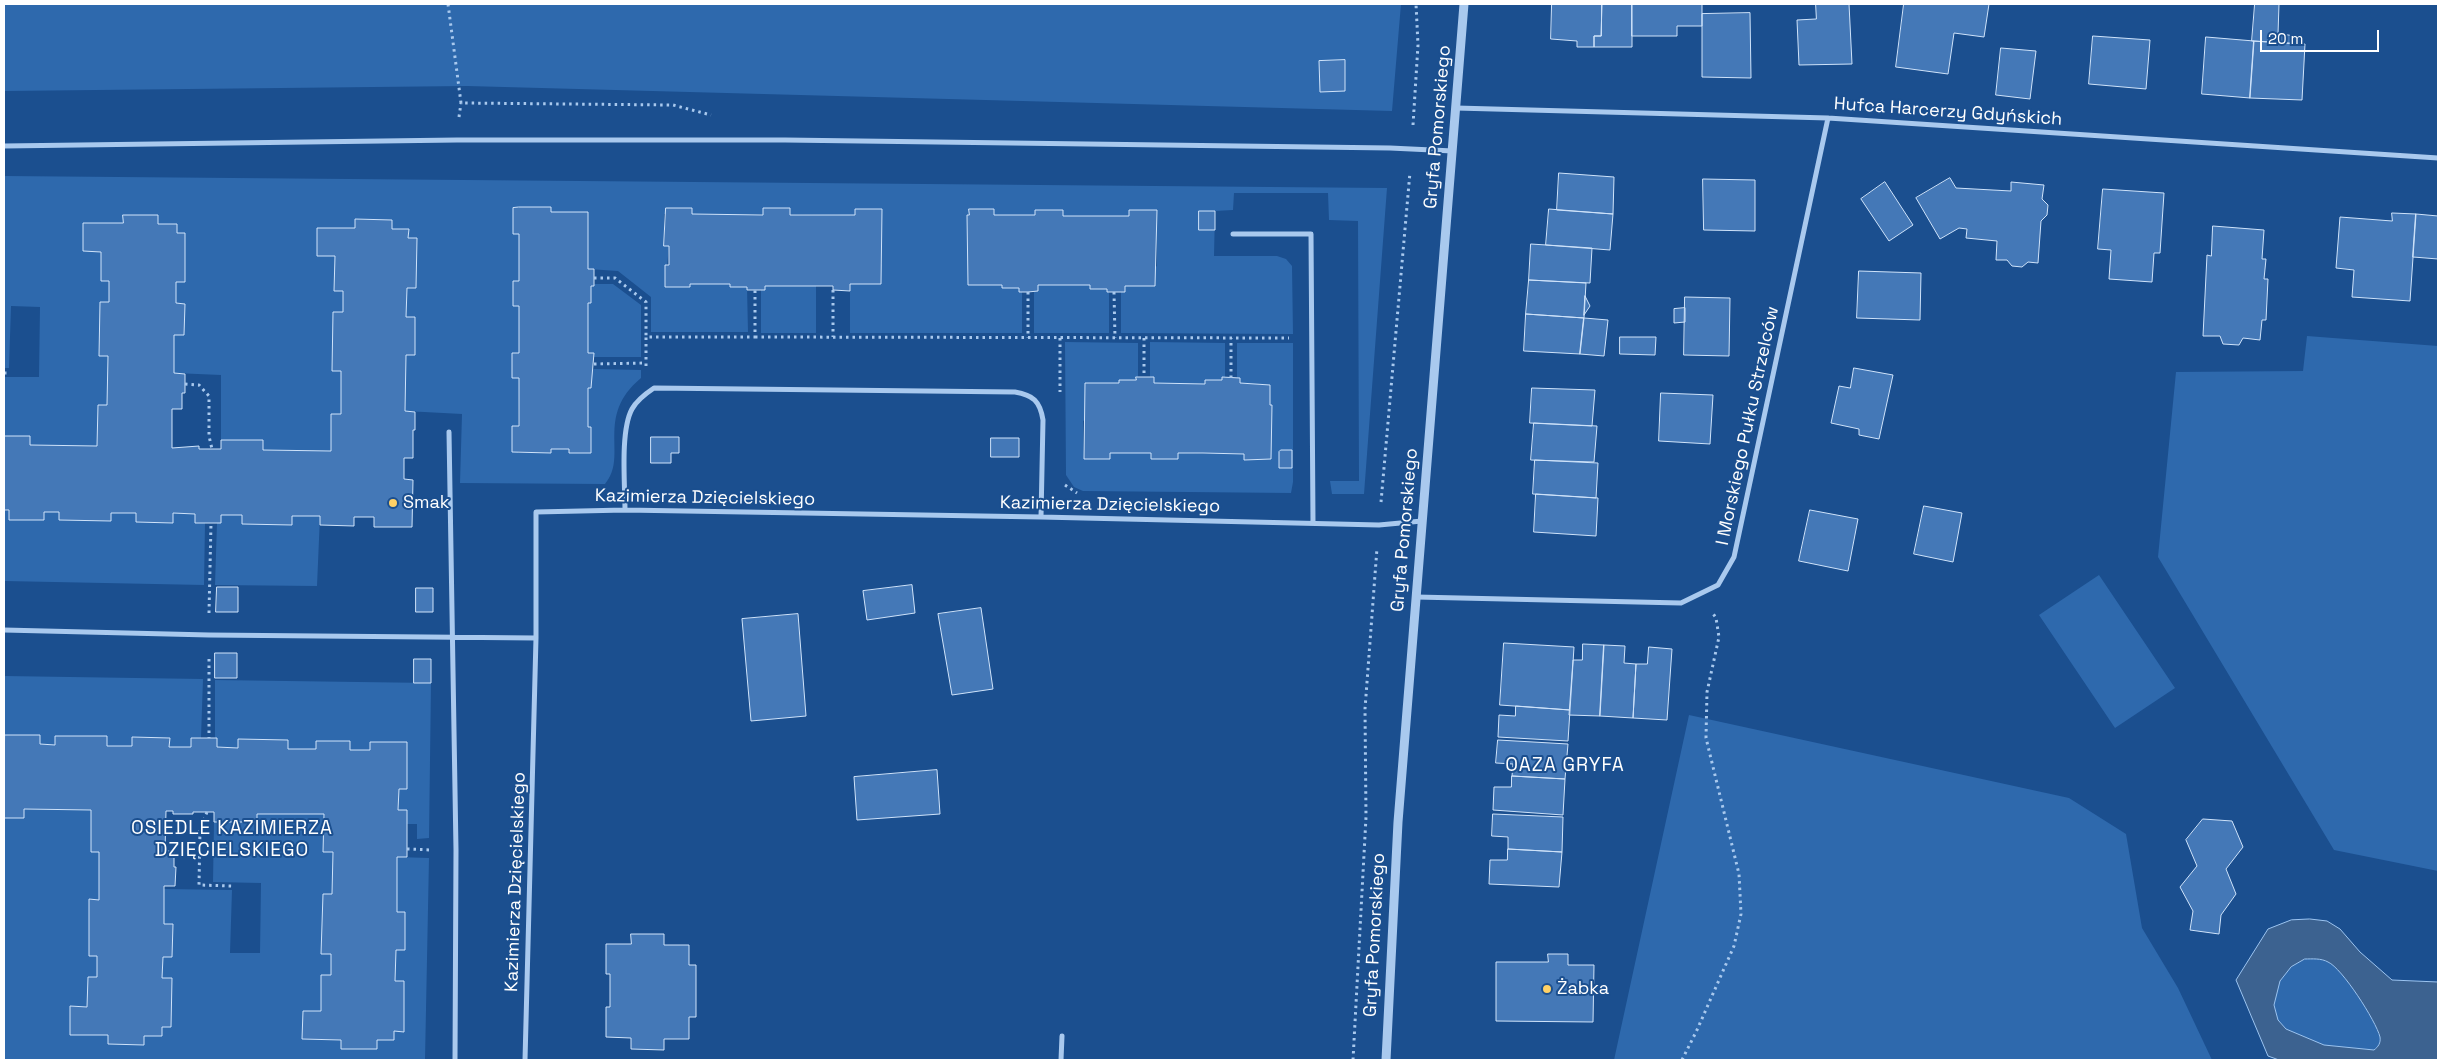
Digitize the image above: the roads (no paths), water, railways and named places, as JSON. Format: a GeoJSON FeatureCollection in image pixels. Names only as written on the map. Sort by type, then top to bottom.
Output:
{"type":"FeatureCollection","features":[{"type":"Feature","properties":{"kind":"street","name":"Gryfa Pomorskiego"},"geometry":{"type":"LineString","coordinates":[[1386,1060],[1398,822],[1464,4]]}},
{"type":"Feature","properties":{"kind":"street","name":"Hufca Harcerzy Gdyńskich"},"geometry":{"type":"LineString","coordinates":[[1456,108],[1828,118],[2438,158]]}},
{"type":"Feature","properties":{"kind":"street","name":"I Morskiego Pułku Strzelców"},"geometry":{"type":"LineString","coordinates":[[1416,597],[1680,603],[1718,585],[1734,556],[1828,118]]}},
{"type":"Feature","properties":{"kind":"street"},"geometry":{"type":"LineString","coordinates":[[4,146],[456,140],[785,140],[1453,151]]}},
{"type":"Feature","properties":{"kind":"street"},"geometry":{"type":"LineString","coordinates":[[1233,234],[1311,234],[1313,523]]}},
{"type":"Feature","properties":{"kind":"street"},"geometry":{"type":"LineString","coordinates":[[625,510],[626,428],[632,410],[643,395],[654,388],[1028,394],[1036,400],[1043,420],[1041,516]]}},
{"type":"Feature","properties":{"kind":"street"},"geometry":{"type":"LineString","coordinates":[[449,432],[456,850],[455,1060]]}},
{"type":"Feature","properties":{"kind":"street","name":"Kazimierza Dzięcielskiego"},"geometry":{"type":"LineString","coordinates":[[525,1060],[536,638],[536,512],[625,510],[1041,516],[1379,525],[1422,521]]}},
{"type":"Feature","properties":{"kind":"street"},"geometry":{"type":"LineString","coordinates":[[4,630],[209,635],[536,638]]}},
{"type":"Feature","properties":{"kind":"street"},"geometry":{"type":"LineString","coordinates":[[1061,1060],[1062,1036]]}},
{"type":"Feature","properties":{"kind":"place","name":"Smak"},"geometry":{"type":"Point","coordinates":[393,503]}},
{"type":"Feature","properties":{"kind":"place","name":"Żabka"},"geometry":{"type":"Point","coordinates":[1547,989]}},
{"type":"Feature","properties":{"kind":"district","name":"OAZA GRYFA"},"geometry":{"type":"Point","coordinates":[1565,766]}},
{"type":"Feature","properties":{"kind":"district","name":"OSIEDLE KAZIMIERZA DZIĘCIELSKIEGO"},"geometry":{"type":"Point","coordinates":[232,840]}}]}
